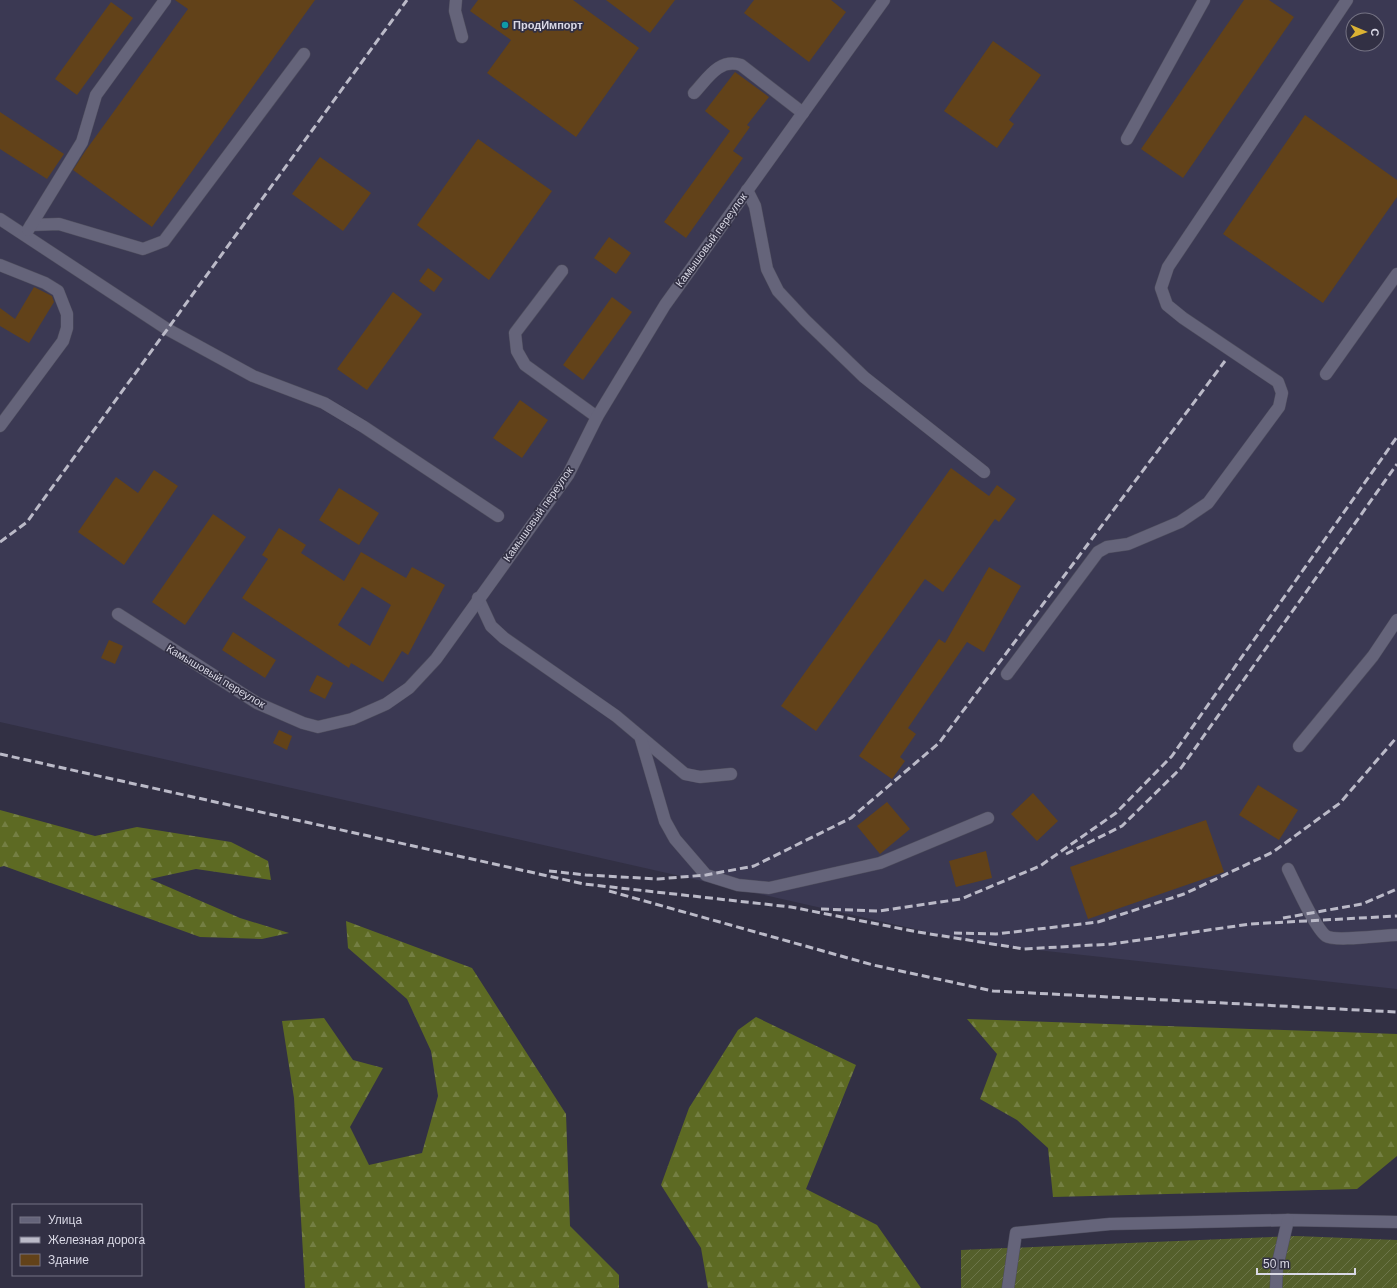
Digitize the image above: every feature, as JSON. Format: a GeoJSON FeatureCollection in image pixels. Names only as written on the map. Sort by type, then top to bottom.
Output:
{"type":"FeatureCollection","features":[{"type":"Feature","properties":{"kind":"street"},"geometry":{"type":"LineString","coordinates":[[28,230],[82,142],[96,95],[165,0]]}},
{"type":"Feature","properties":{"kind":"street"},"geometry":{"type":"LineString","coordinates":[[456,0],[455,11],[462,37]]}},
{"type":"Feature","properties":{"kind":"street","name":"Камышовый переулок"},"geometry":{"type":"LineString","coordinates":[[118,614],[257,703],[303,723],[318,727],[352,719],[386,704],[409,688],[436,659],[478,598],[568,475],[597,417],[665,305],[884,0]]}},
{"type":"Feature","properties":{"kind":"street"},"geometry":{"type":"LineString","coordinates":[[1127,139],[1204,0]]}},
{"type":"Feature","properties":{"kind":"street"},"geometry":{"type":"LineString","coordinates":[[1007,674],[1098,552],[1107,547],[1128,544],[1180,522],[1208,503],[1279,407],[1282,393],[1278,382],[1183,318],[1167,305],[1161,288],[1168,267],[1347,0]]}},
{"type":"Feature","properties":{"kind":"street"},"geometry":{"type":"LineString","coordinates":[[28,230],[63,225],[135,248],[143,249],[164,241],[304,54]]}},
{"type":"Feature","properties":{"kind":"street"},"geometry":{"type":"LineString","coordinates":[[694,93],[720,65],[732,62],[741,65],[803,113]]}},
{"type":"Feature","properties":{"kind":"street"},"geometry":{"type":"LineString","coordinates":[[747,190],[755,206],[767,270],[778,291],[864,377],[984,472]]}},
{"type":"Feature","properties":{"kind":"street"},"geometry":{"type":"LineString","coordinates":[[0,219],[28,230],[167,329],[253,376],[324,403],[364,427],[498,516]]}},
{"type":"Feature","properties":{"kind":"street"},"geometry":{"type":"LineString","coordinates":[[0,265],[45,283],[58,291],[67,314],[67,321],[62,341],[0,426]]}},
{"type":"Feature","properties":{"kind":"street"},"geometry":{"type":"LineString","coordinates":[[562,271],[515,333],[517,351],[525,364],[597,417]]}},
{"type":"Feature","properties":{"kind":"street"},"geometry":{"type":"LineString","coordinates":[[1326,374],[1397,274]]}},
{"type":"Feature","properties":{"kind":"street"},"geometry":{"type":"LineString","coordinates":[[478,598],[491,626],[504,638],[616,716],[641,739],[685,774],[700,778],[731,774]]}},
{"type":"Feature","properties":{"kind":"street"},"geometry":{"type":"LineString","coordinates":[[1299,746],[1373,656],[1397,620]]}},
{"type":"Feature","properties":{"kind":"street"},"geometry":{"type":"LineString","coordinates":[[641,739],[665,821],[675,839],[706,875],[738,885],[769,888],[880,863],[988,818]]}},
{"type":"Feature","properties":{"kind":"street"},"geometry":{"type":"LineString","coordinates":[[1288,869],[1318,927],[1326,937],[1337,939],[1397,934]]}},
{"type":"Feature","properties":{"kind":"street"},"geometry":{"type":"LineString","coordinates":[[1008,1288],[1016,1233],[1110,1224],[1288,1220],[1397,1222]]}},
{"type":"Feature","properties":{"kind":"street"},"geometry":{"type":"LineString","coordinates":[[1276,1288],[1278,1267],[1288,1220]]}},
{"type":"Feature","properties":{"kind":"shaded area"},"geometry":{"type":"Polygon","coordinates":[[[0,0],[1397,0],[1397,989],[981,944],[0,722],[0,0]]]}},
{"type":"Feature","properties":{"kind":"green space"},"geometry":{"type":"Polygon","coordinates":[[[0,810],[95,836],[137,827],[231,842],[268,861],[271,880],[196,869],[150,879],[240,918],[289,933],[262,939],[200,937],[4,866],[0,867],[0,810]]]}},
{"type":"Feature","properties":{"kind":"green space"},"geometry":{"type":"Polygon","coordinates":[[[346,921],[472,968],[566,1114],[570,1226],[619,1275],[619,1288],[305,1288],[294,1098],[282,1021],[324,1018],[353,1060],[383,1068],[350,1127],[369,1165],[422,1153],[438,1096],[431,1051],[407,999],[348,948],[346,921]]]}},
{"type":"Feature","properties":{"kind":"green space"},"geometry":{"type":"Polygon","coordinates":[[[756,1017],[856,1065],[806,1189],[877,1225],[921,1288],[708,1288],[701,1248],[661,1185],[689,1108],[738,1030],[756,1017]]]}},
{"type":"Feature","properties":{"kind":"green space"},"geometry":{"type":"Polygon","coordinates":[[[967,1019],[1397,1034],[1397,1156],[1357,1189],[1053,1197],[1048,1148],[1017,1120],[980,1099],[997,1054],[967,1019]]]}},
{"type":"Feature","properties":{"kind":"green space"},"geometry":{"type":"Polygon","coordinates":[[[1296,1236],[1397,1240],[1397,1288],[961,1288],[961,1250],[1296,1236]]]}},
{"type":"Feature","properties":{"kind":"building"},"geometry":{"type":"Polygon","coordinates":[[[175,0],[315,0],[152,227],[73,170],[188,9],[175,0]]]}},
{"type":"Feature","properties":{"kind":"building"},"geometry":{"type":"Polygon","coordinates":[[[478,0],[573,0],[639,48],[576,137],[487,73],[511,40],[470,11],[478,0]]]}},
{"type":"Feature","properties":{"kind":"building","name":"ПродИмпорт"},"geometry":{"type":"Polygon","coordinates":[[[606,0],[675,0],[650,33],[606,0]]]}},
{"type":"Feature","properties":{"kind":"building"},"geometry":{"type":"Polygon","coordinates":[[[754,0],[831,0],[846,12],[809,62],[744,13],[754,0]]]}},
{"type":"Feature","properties":{"kind":"building"},"geometry":{"type":"Polygon","coordinates":[[[1244,0],[1269,0],[1294,17],[1183,178],[1141,149],[1244,0]]]}},
{"type":"Feature","properties":{"kind":"building"},"geometry":{"type":"Polygon","coordinates":[[[111,2],[133,18],[77,95],[55,79],[111,2]]]}},
{"type":"Feature","properties":{"kind":"building"},"geometry":{"type":"Polygon","coordinates":[[[993,41],[1041,75],[1009,120],[1014,124],[997,148],[944,111],[993,41]]]}},
{"type":"Feature","properties":{"kind":"building"},"geometry":{"type":"Polygon","coordinates":[[[735,72],[769,97],[747,125],[750,127],[733,151],[743,158],[686,238],[664,222],[730,131],[705,111],[735,72]]]}},
{"type":"Feature","properties":{"kind":"building"},"geometry":{"type":"Polygon","coordinates":[[[0,112],[64,154],[47,179],[0,149],[0,112]]]}},
{"type":"Feature","properties":{"kind":"building"},"geometry":{"type":"Polygon","coordinates":[[[1305,115],[1397,180],[1397,197],[1323,303],[1223,234],[1305,115]]]}},
{"type":"Feature","properties":{"kind":"building"},"geometry":{"type":"Polygon","coordinates":[[[478,139],[552,191],[489,280],[417,225],[478,139]]]}},
{"type":"Feature","properties":{"kind":"building"},"geometry":{"type":"Polygon","coordinates":[[[320,157],[371,193],[343,231],[292,194],[320,157]]]}},
{"type":"Feature","properties":{"kind":"building"},"geometry":{"type":"Polygon","coordinates":[[[609,237],[631,253],[616,274],[594,258],[609,237]]]}},
{"type":"Feature","properties":{"kind":"building"},"geometry":{"type":"Polygon","coordinates":[[[428,268],[443,279],[434,292],[419,281],[428,268]]]}},
{"type":"Feature","properties":{"kind":"building"},"geometry":{"type":"Polygon","coordinates":[[[34,287],[52,296],[54,302],[29,343],[0,326],[0,308],[15,319],[34,287]]]}},
{"type":"Feature","properties":{"kind":"building"},"geometry":{"type":"Polygon","coordinates":[[[393,292],[422,314],[367,390],[337,369],[393,292]]]}},
{"type":"Feature","properties":{"kind":"building"},"geometry":{"type":"Polygon","coordinates":[[[612,297],[632,312],[583,380],[563,365],[612,297]]]}},
{"type":"Feature","properties":{"kind":"building"},"geometry":{"type":"Polygon","coordinates":[[[520,400],[548,420],[522,458],[493,438],[520,400]]]}},
{"type":"Feature","properties":{"kind":"building"},"geometry":{"type":"Polygon","coordinates":[[[951,468],[989,496],[997,485],[1016,499],[999,522],[995,519],[943,592],[925,579],[816,731],[781,706],[951,468]]]}},
{"type":"Feature","properties":{"kind":"building"},"geometry":{"type":"Polygon","coordinates":[[[154,470],[178,486],[124,565],[78,532],[116,477],[138,493],[154,470]]]}},
{"type":"Feature","properties":{"kind":"building"},"geometry":{"type":"Polygon","coordinates":[[[339,488],[379,513],[359,545],[319,520],[339,488]]]}},
{"type":"Feature","properties":{"kind":"building"},"geometry":{"type":"Polygon","coordinates":[[[213,514],[246,537],[185,625],[152,602],[213,514]]]}},
{"type":"Feature","properties":{"kind":"building"},"geometry":{"type":"Polygon","coordinates":[[[279,528],[306,545],[301,553],[344,581],[361,552],[406,578],[412,567],[445,585],[408,655],[402,651],[383,682],[351,663],[349,668],[242,598],[268,559],[262,555],[279,528]],[[362,587],[338,625],[370,646],[391,605],[362,587]]]}},
{"type":"Feature","properties":{"kind":"building"},"geometry":{"type":"Polygon","coordinates":[[[989,567],[1021,586],[984,652],[967,642],[908,728],[916,734],[900,757],[905,761],[892,779],[859,756],[939,639],[945,643],[989,567]]]}},
{"type":"Feature","properties":{"kind":"building"},"geometry":{"type":"Polygon","coordinates":[[[233,632],[276,660],[265,678],[222,650],[233,632]]]}},
{"type":"Feature","properties":{"kind":"building"},"geometry":{"type":"Polygon","coordinates":[[[109,640],[123,646],[115,664],[101,658],[109,640]]]}},
{"type":"Feature","properties":{"kind":"building"},"geometry":{"type":"Polygon","coordinates":[[[317,675],[333,683],[325,699],[309,691],[317,675]]]}},
{"type":"Feature","properties":{"kind":"building"},"geometry":{"type":"Polygon","coordinates":[[[279,730],[292,736],[287,750],[273,743],[279,730]]]}},
{"type":"Feature","properties":{"kind":"building"},"geometry":{"type":"Polygon","coordinates":[[[1258,785],[1298,810],[1279,840],[1239,815],[1258,785]]]}},
{"type":"Feature","properties":{"kind":"building"},"geometry":{"type":"Polygon","coordinates":[[[1033,793],[1058,821],[1037,841],[1011,814],[1033,793]]]}},
{"type":"Feature","properties":{"kind":"building"},"geometry":{"type":"Polygon","coordinates":[[[887,802],[910,829],[880,854],[857,826],[887,802]]]}},
{"type":"Feature","properties":{"kind":"building"},"geometry":{"type":"Polygon","coordinates":[[[1206,820],[1224,872],[1088,919],[1070,867],[1206,820]]]}},
{"type":"Feature","properties":{"kind":"building"},"geometry":{"type":"Polygon","coordinates":[[[986,851],[992,878],[956,887],[949,861],[986,851]]]}},
{"type":"Feature","properties":{"kind":"railway"},"geometry":{"type":"LineString","coordinates":[[0,542],[27,522],[407,0]]}},
{"type":"Feature","properties":{"kind":"railway"},"geometry":{"type":"LineString","coordinates":[[549,871],[586,875],[658,879],[706,875],[754,866],[851,818],[939,743],[1225,361]]}},
{"type":"Feature","properties":{"kind":"railway"},"geometry":{"type":"LineString","coordinates":[[821,909],[879,911],[961,899],[1040,866],[1116,813],[1172,756],[1397,437]]}},
{"type":"Feature","properties":{"kind":"railway"},"geometry":{"type":"LineString","coordinates":[[1066,854],[1122,826],[1181,768],[1397,464]]}},
{"type":"Feature","properties":{"kind":"railway"},"geometry":{"type":"LineString","coordinates":[[954,933],[996,934],[1098,922],[1184,894],[1273,852],[1340,803],[1397,737]]}},
{"type":"Feature","properties":{"kind":"railway"},"geometry":{"type":"LineString","coordinates":[[0,754],[584,884],[791,907],[918,932],[1024,949],[1112,944],[1250,924],[1397,916]]}},
{"type":"Feature","properties":{"kind":"railway"},"geometry":{"type":"LineString","coordinates":[[1283,918],[1362,904],[1397,889]]}},
{"type":"Feature","properties":{"kind":"railway"},"geometry":{"type":"LineString","coordinates":[[609,891],[873,965],[993,991],[1397,1012]]}},
{"type":"Feature","properties":{"kind":"place","name":"ПродИмпорт"},"geometry":{"type":"Point","coordinates":[505,25]}}]}
